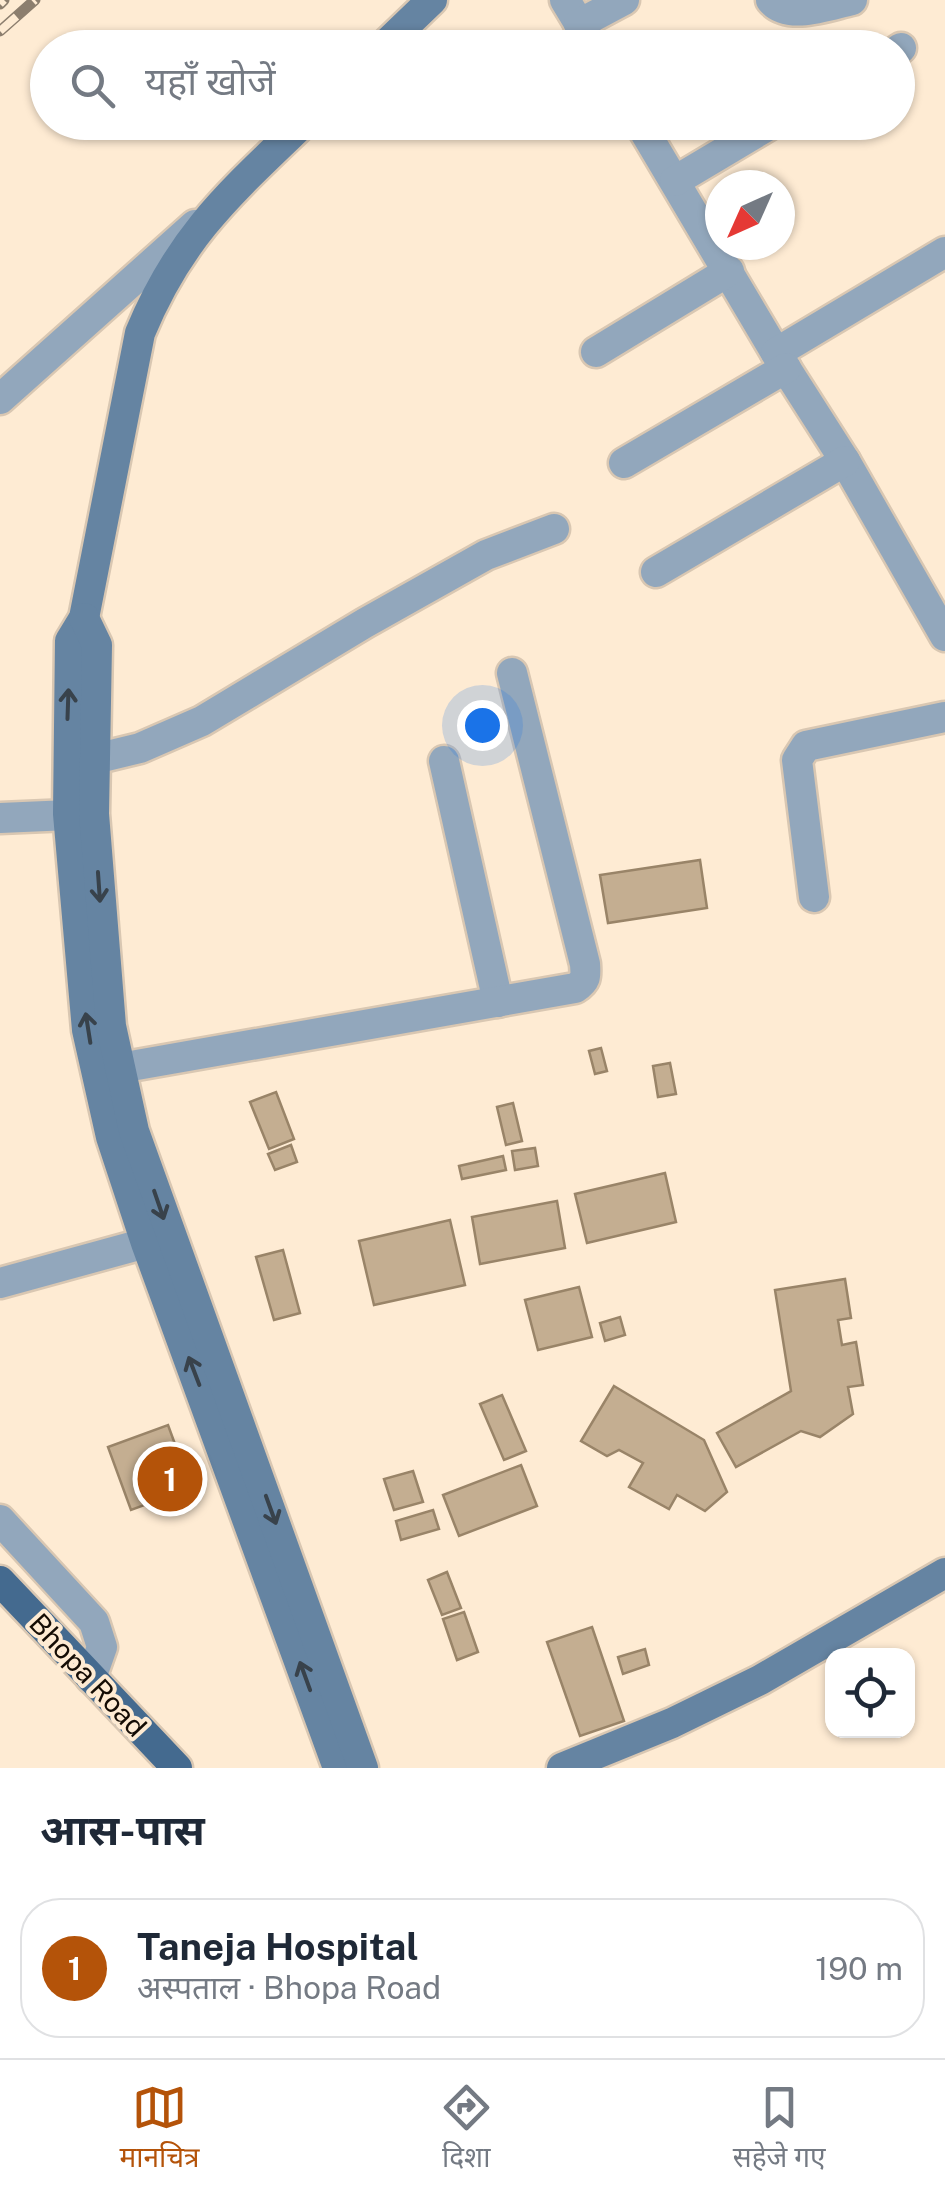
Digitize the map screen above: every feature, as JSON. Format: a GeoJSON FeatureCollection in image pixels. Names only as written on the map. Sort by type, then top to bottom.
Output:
{"type":"FeatureCollection","features":[{"type":"Feature","properties":{"kind":"main road"},"geometry":{"type":"LineString","coordinates":[[401,30],[432,0]]}},
{"type":"Feature","properties":{"kind":"main road"},"geometry":{"type":"LineString","coordinates":[[285,140],[216,207],[158,289],[140,334],[84,618],[97,645],[80,762],[81,814],[111,1026],[111,1137],[338,1768]]}},
{"type":"Feature","properties":{"kind":"main road"},"geometry":{"type":"LineString","coordinates":[[109,1070],[363,1768]]}},
{"type":"Feature","properties":{"kind":"main road"},"geometry":{"type":"LineString","coordinates":[[562,1768],[672,1724],[760,1680],[945,1573]]}},
{"type":"Feature","properties":{"kind":"main road","name":"Bhopa Road"},"geometry":{"type":"LineString","coordinates":[[0,1581],[177,1768]]}},
{"type":"Feature","properties":{"kind":"street"},"geometry":{"type":"LineString","coordinates":[[579,24],[624,0]]}},
{"type":"Feature","properties":{"kind":"street"},"geometry":{"type":"LineString","coordinates":[[771,0],[774,6],[788,12],[852,0]]}},
{"type":"Feature","properties":{"kind":"street"},"geometry":{"type":"LineString","coordinates":[[651,140],[944,630]]}},
{"type":"Feature","properties":{"kind":"street"},"geometry":{"type":"LineString","coordinates":[[675,181],[744,140]]}},
{"type":"Feature","properties":{"kind":"street"},"geometry":{"type":"LineString","coordinates":[[0,399],[216,207]]}},
{"type":"Feature","properties":{"kind":"street"},"geometry":{"type":"LineString","coordinates":[[624,463],[945,252]]}},
{"type":"Feature","properties":{"kind":"street"},"geometry":{"type":"LineString","coordinates":[[596,352],[728,271]]}},
{"type":"Feature","properties":{"kind":"street"},"geometry":{"type":"LineString","coordinates":[[656,572],[845,462]]}},
{"type":"Feature","properties":{"kind":"street"},"geometry":{"type":"LineString","coordinates":[[80,762],[140,748],[202,721],[471,564],[515,542],[554,529]]}},
{"type":"Feature","properties":{"kind":"street"},"geometry":{"type":"LineString","coordinates":[[109,1070],[575,988],[586,978],[512,672]]}},
{"type":"Feature","properties":{"kind":"street"},"geometry":{"type":"LineString","coordinates":[[814,897],[799,752],[806,746],[945,717]]}},
{"type":"Feature","properties":{"kind":"street"},"geometry":{"type":"LineString","coordinates":[[444,761],[498,1002]]}},
{"type":"Feature","properties":{"kind":"street"},"geometry":{"type":"LineString","coordinates":[[0,818],[81,814]]}},
{"type":"Feature","properties":{"kind":"street"},"geometry":{"type":"LineString","coordinates":[[0,1283],[146,1243]]}},
{"type":"Feature","properties":{"kind":"street"},"geometry":{"type":"LineString","coordinates":[[0,1520],[94,1622],[102,1648],[91,1678]]}},
{"type":"Feature","properties":{"kind":"building"},"geometry":{"type":"Polygon","coordinates":[[[700,860],[707,908],[608,923],[600,875],[700,860]]]}},
{"type":"Feature","properties":{"kind":"building"},"geometry":{"type":"Polygon","coordinates":[[[601,1048],[607,1071],[595,1074],[589,1051],[601,1048]]]}},
{"type":"Feature","properties":{"kind":"building"},"geometry":{"type":"Polygon","coordinates":[[[670,1063],[676,1094],[658,1097],[653,1066],[670,1063]]]}},
{"type":"Feature","properties":{"kind":"building"},"geometry":{"type":"Polygon","coordinates":[[[276,1092],[294,1139],[269,1149],[250,1102],[276,1092]]]}},
{"type":"Feature","properties":{"kind":"building"},"geometry":{"type":"Polygon","coordinates":[[[513,1103],[522,1141],[506,1145],[497,1107],[513,1103]]]}},
{"type":"Feature","properties":{"kind":"building"},"geometry":{"type":"Polygon","coordinates":[[[291,1145],[297,1162],[275,1170],[268,1154],[291,1145]]]}},
{"type":"Feature","properties":{"kind":"building"},"geometry":{"type":"Polygon","coordinates":[[[535,1148],[538,1166],[515,1170],[512,1151],[535,1148]]]}},
{"type":"Feature","properties":{"kind":"building"},"geometry":{"type":"Polygon","coordinates":[[[503,1156],[506,1170],[462,1179],[459,1166],[503,1156]]]}},
{"type":"Feature","properties":{"kind":"building"},"geometry":{"type":"Polygon","coordinates":[[[665,1173],[676,1222],[587,1243],[575,1194],[665,1173]]]}},
{"type":"Feature","properties":{"kind":"building"},"geometry":{"type":"Polygon","coordinates":[[[557,1201],[565,1248],[480,1264],[472,1217],[557,1201]]]}},
{"type":"Feature","properties":{"kind":"building"},"geometry":{"type":"Polygon","coordinates":[[[450,1220],[465,1285],[374,1305],[359,1241],[450,1220]]]}},
{"type":"Feature","properties":{"kind":"building"},"geometry":{"type":"Polygon","coordinates":[[[283,1250],[300,1313],[274,1320],[256,1257],[283,1250]]]}},
{"type":"Feature","properties":{"kind":"building"},"geometry":{"type":"Polygon","coordinates":[[[845,1279],[851,1318],[838,1320],[842,1345],[856,1342],[863,1385],[848,1387],[853,1414],[820,1437],[801,1431],[736,1467],[717,1433],[791,1391],[775,1290],[845,1279]]]}},
{"type":"Feature","properties":{"kind":"building"},"geometry":{"type":"Polygon","coordinates":[[[579,1287],[592,1337],[538,1350],[525,1300],[579,1287]]]}},
{"type":"Feature","properties":{"kind":"building"},"geometry":{"type":"Polygon","coordinates":[[[620,1317],[625,1335],[605,1341],[600,1323],[620,1317]]]}},
{"type":"Feature","properties":{"kind":"building"},"geometry":{"type":"Polygon","coordinates":[[[614,1386],[704,1440],[727,1492],[705,1511],[677,1495],[669,1509],[629,1487],[643,1463],[619,1450],[607,1456],[581,1441],[614,1386]]]}},
{"type":"Feature","properties":{"kind":"building"},"geometry":{"type":"Polygon","coordinates":[[[502,1395],[526,1451],[504,1460],[480,1404],[502,1395]]]}},
{"type":"Feature","properties":{"kind":"building"},"geometry":{"type":"Polygon","coordinates":[[[168,1425],[191,1488],[131,1510],[108,1447],[168,1425]]]}},
{"type":"Feature","properties":{"kind":"building"},"geometry":{"type":"Polygon","coordinates":[[[521,1465],[537,1506],[459,1536],[443,1495],[521,1465]]]}},
{"type":"Feature","properties":{"kind":"building"},"geometry":{"type":"Polygon","coordinates":[[[413,1471],[423,1502],[394,1510],[384,1479],[413,1471]]]}},
{"type":"Feature","properties":{"kind":"building"},"geometry":{"type":"Polygon","coordinates":[[[433,1510],[439,1529],[401,1540],[396,1521],[433,1510]]]}},
{"type":"Feature","properties":{"kind":"building"},"geometry":{"type":"Polygon","coordinates":[[[447,1572],[461,1608],[442,1615],[428,1580],[447,1572]]]}},
{"type":"Feature","properties":{"kind":"building"},"geometry":{"type":"Polygon","coordinates":[[[464,1612],[478,1652],[457,1660],[443,1619],[464,1612]]]}},
{"type":"Feature","properties":{"kind":"building"},"geometry":{"type":"Polygon","coordinates":[[[592,1627],[624,1721],[580,1736],[547,1642],[592,1627]]]}},
{"type":"Feature","properties":{"kind":"building"},"geometry":{"type":"Polygon","coordinates":[[[645,1649],[649,1665],[623,1674],[618,1657],[645,1649]]]}},
{"type":"Feature","properties":{"kind":"railway"},"geometry":{"type":"LineString","coordinates":[[0,4],[4,0]]}},
{"type":"Feature","properties":{"kind":"railway"},"geometry":{"type":"LineString","coordinates":[[0,31],[35,0]]}},
{"type":"Feature","properties":{"kind":"place","name":"Taneja Hospital"},"geometry":{"type":"Point","coordinates":[170,1479]}}]}
